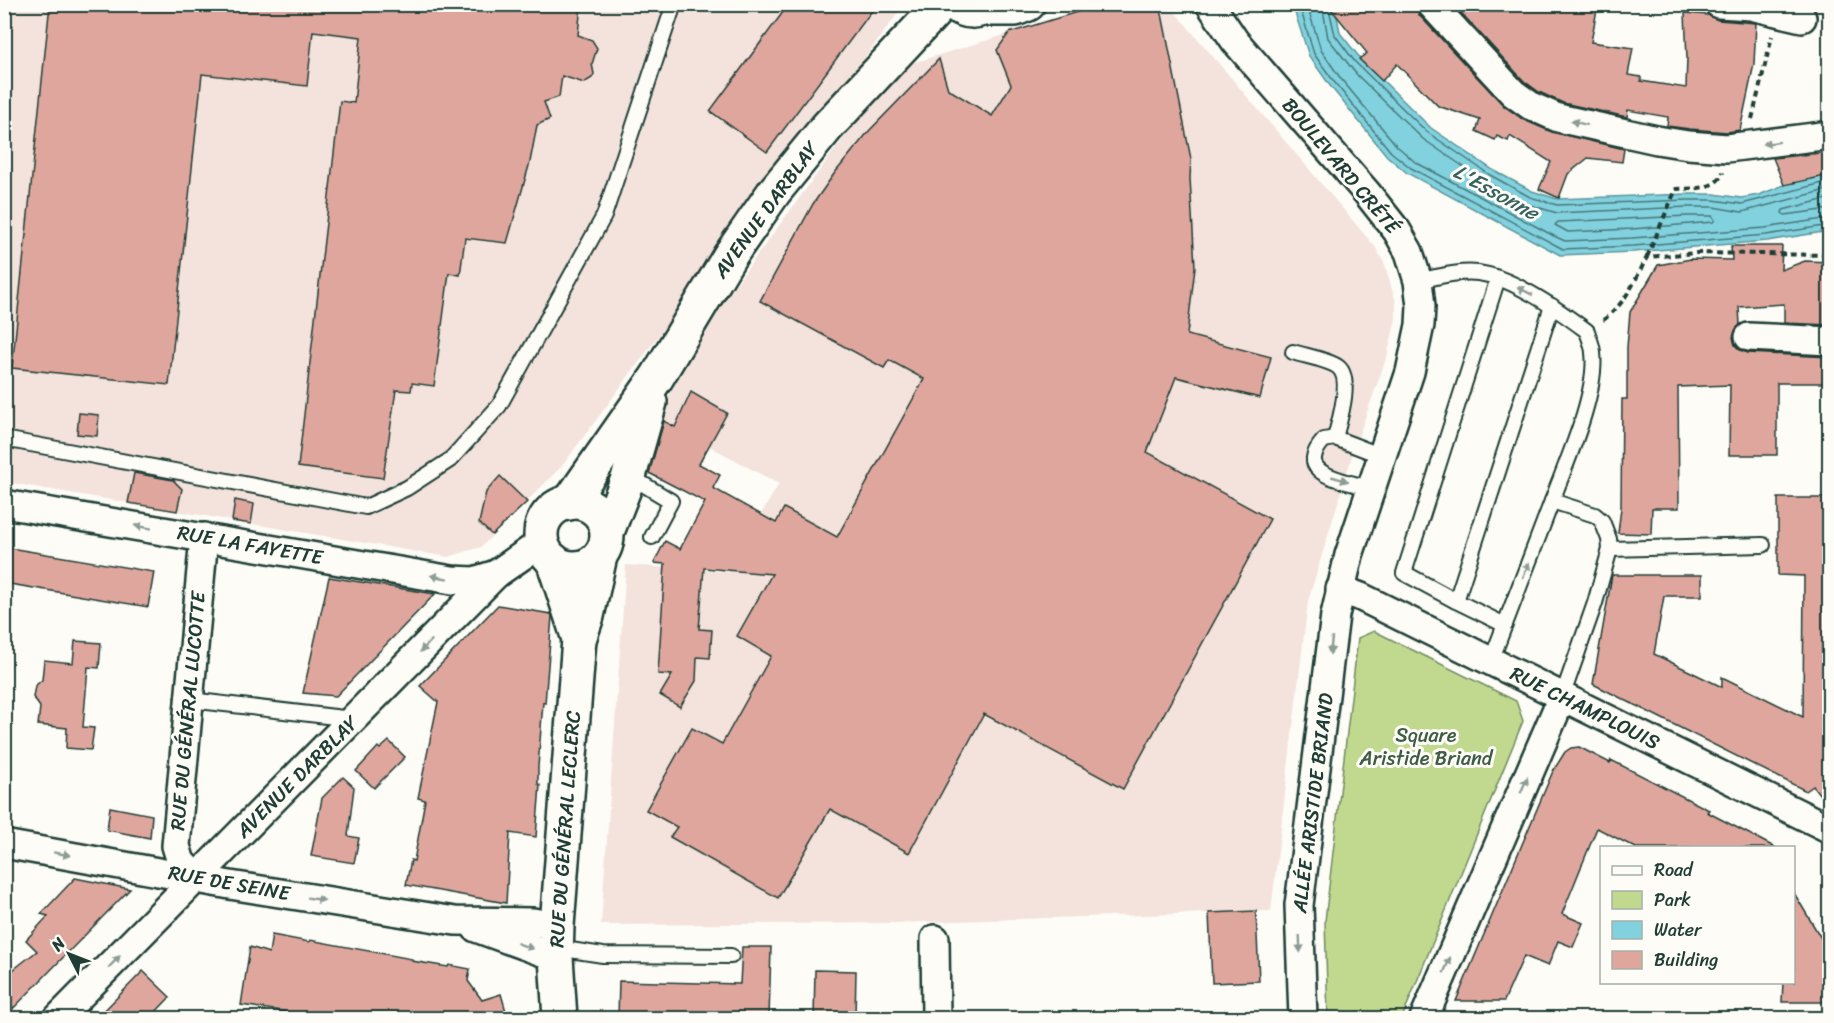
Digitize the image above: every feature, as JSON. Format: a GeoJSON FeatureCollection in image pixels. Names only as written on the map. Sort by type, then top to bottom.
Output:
{"type":"FeatureCollection","features":[{"type":"Feature","properties":{"kind":"main road","name":"AVENUE DARBLAY"},"geometry":{"type":"LineString","coordinates":[[603,544],[615,467],[657,377],[729,257],[787,175],[827,127],[942,4]]}},
{"type":"Feature","properties":{"kind":"main road"},"geometry":{"type":"LineString","coordinates":[[976,6],[1015,9],[1028,4]]}},
{"type":"Feature","properties":{"kind":"main road","name":"AVENUE DARBLAY"},"geometry":{"type":"LineString","coordinates":[[547,551],[542,531],[544,521],[551,512],[569,503],[615,467]]}},
{"type":"Feature","properties":{"kind":"main road"},"geometry":{"type":"LineString","coordinates":[[547,551],[562,566],[572,568],[592,563],[603,544],[604,522],[598,513],[590,506],[569,503]]}},
{"type":"Feature","properties":{"kind":"main road","name":"RUE DU GÉNÉRAL LECLERC"},"geometry":{"type":"LineString","coordinates":[[560,1018],[557,944],[579,639],[587,616],[603,544]]}},
{"type":"Feature","properties":{"kind":"main road","name":"RUE DU GÉNÉRAL LECLERC"},"geometry":{"type":"LineString","coordinates":[[547,551],[579,639]]}},
{"type":"Feature","properties":{"kind":"street","name":"BOULEVARD CRÉTÉ"},"geometry":{"type":"LineString","coordinates":[[1210,4],[1235,41],[1384,213],[1409,252],[1418,281],[1421,306],[1417,345],[1341,589]]}},
{"type":"Feature","properties":{"kind":"street"},"geometry":{"type":"LineString","coordinates":[[1431,4],[1513,93],[1523,101],[1558,118],[1621,133],[1688,145],[1736,147],[1830,135]]}},
{"type":"Feature","properties":{"kind":"street"},"geometry":{"type":"LineString","coordinates":[[1719,4],[1751,6],[1790,15]]}},
{"type":"Feature","properties":{"kind":"street"},"geometry":{"type":"LineString","coordinates":[[1749,337],[1830,341]]}},
{"type":"Feature","properties":{"kind":"street","name":"RUE LA FAYETTE"},"geometry":{"type":"LineString","coordinates":[[4,504],[452,580],[474,581],[496,574]]}},
{"type":"Feature","properties":{"kind":"street","name":"RUE DU GÉNÉRAL LUCOTTE"},"geometry":{"type":"LineString","coordinates":[[196,877],[181,862],[176,846],[204,537]]}},
{"type":"Feature","properties":{"kind":"street","name":"AVENUE DARBLAY"},"geometry":{"type":"LineString","coordinates":[[58,1018],[496,574],[547,551]]}},
{"type":"Feature","properties":{"kind":"street","name":"RUE CHAMPLOUIS"},"geometry":{"type":"LineString","coordinates":[[1341,589],[1830,829]]}},
{"type":"Feature","properties":{"kind":"street","name":"ALLÉE ARISTIDE BRIAND"},"geometry":{"type":"LineString","coordinates":[[1303,1018],[1299,905],[1335,615],[1341,589]]}},
{"type":"Feature","properties":{"kind":"street"},"geometry":{"type":"LineString","coordinates":[[1424,1018],[1562,697]]}},
{"type":"Feature","properties":{"kind":"street","name":"RUE DE SEINE"},"geometry":{"type":"LineString","coordinates":[[4,844],[196,877],[230,885],[455,921],[534,922],[557,944]]}},
{"type":"Feature","properties":{"kind":"street"},"geometry":{"type":"LineString","coordinates":[[935,939],[936,1018]]}},
{"type":"Feature","properties":{"kind":"lane"},"geometry":{"type":"LineString","coordinates":[[4,439],[366,507],[407,489],[450,460],[499,406],[604,216],[674,4]]}},
{"type":"Feature","properties":{"kind":"lane"},"geometry":{"type":"LineString","coordinates":[[1418,281],[1455,274],[1477,273],[1498,278],[1529,292],[1587,331],[1593,353],[1592,381],[1583,418],[1491,661]]}},
{"type":"Feature","properties":{"kind":"lane"},"geometry":{"type":"LineString","coordinates":[[1498,278],[1404,573],[1505,625]]}},
{"type":"Feature","properties":{"kind":"lane"},"geometry":{"type":"LineString","coordinates":[[1456,601],[1552,306]]}},
{"type":"Feature","properties":{"kind":"lane"},"geometry":{"type":"LineString","coordinates":[[1293,352],[1337,366],[1343,373],[1346,382],[1335,438]]}},
{"type":"Feature","properties":{"kind":"lane"},"geometry":{"type":"LineString","coordinates":[[1371,489],[1323,474],[1316,468],[1313,460],[1315,449],[1324,440],[1335,438],[1382,456]]}},
{"type":"Feature","properties":{"kind":"lane"},"geometry":{"type":"LineString","coordinates":[[615,467],[670,501],[652,537]]}},
{"type":"Feature","properties":{"kind":"lane"},"geometry":{"type":"LineString","coordinates":[[1552,501],[1595,515],[1607,530],[1610,549],[1595,603],[1562,697]]}},
{"type":"Feature","properties":{"kind":"lane"},"geometry":{"type":"LineString","coordinates":[[1610,549],[1763,545]]}},
{"type":"Feature","properties":{"kind":"lane"},"geometry":{"type":"LineString","coordinates":[[190,700],[354,720]]}},
{"type":"Feature","properties":{"kind":"lane"},"geometry":{"type":"LineString","coordinates":[[557,944],[603,955],[731,956]]}},
{"type":"Feature","properties":{"kind":"path"},"geometry":{"type":"LineString","coordinates":[[1587,331],[1608,317],[1631,289],[1676,189],[1704,188],[1716,182],[1722,175],[1736,147],[1790,15]]}},
{"type":"Feature","properties":{"kind":"path"},"geometry":{"type":"LineString","coordinates":[[1647,257],[1696,253],[1830,255]]}},
{"type":"Feature","properties":{"kind":"shaded area"},"geometry":{"type":"Polygon","coordinates":[[[4,5],[904,5],[562,466],[481,547],[448,557],[5,482],[4,5]]]}},
{"type":"Feature","properties":{"kind":"shaded area"},"geometry":{"type":"Polygon","coordinates":[[[1103,5],[1169,5],[1376,248],[1385,265],[1396,303],[1396,319],[1387,356],[1355,446],[1308,601],[1271,911],[893,923],[601,925],[626,565],[729,572],[779,484],[660,419],[664,404],[711,318],[864,110],[906,65],[1103,5]]]}},
{"type":"Feature","properties":{"kind":"green space","name":"Square Aristide Briand"},"geometry":{"type":"Polygon","coordinates":[[[1374,631],[1516,701],[1523,721],[1402,1018],[1328,1018],[1325,921],[1358,638],[1374,631]]]}},
{"type":"Feature","properties":{"kind":"water","name":"L'Essonne"},"geometry":{"type":"Polygon","coordinates":[[[1297,5],[1335,5],[1340,33],[1360,58],[1431,128],[1493,170],[1532,191],[1557,199],[1688,194],[1714,194],[1741,198],[1829,175],[1829,231],[1767,241],[1633,252],[1560,255],[1407,173],[1387,156],[1309,56],[1294,10],[1298,8],[1297,5]]]}},
{"type":"Feature","properties":{"kind":"building"},"geometry":{"type":"Polygon","coordinates":[[[50,4],[581,4],[578,35],[592,40],[597,48],[592,64],[594,74],[584,83],[562,76],[559,97],[544,102],[550,119],[537,125],[530,162],[507,243],[465,238],[460,275],[449,273],[434,386],[412,383],[411,391],[396,390],[383,478],[298,467],[340,101],[354,103],[361,37],[313,31],[307,86],[202,74],[169,385],[12,368],[50,4]]]}},
{"type":"Feature","properties":{"kind":"building"},"geometry":{"type":"Polygon","coordinates":[[[789,4],[877,4],[767,152],[710,111],[789,4]]]}},
{"type":"Feature","properties":{"kind":"building"},"geometry":{"type":"Polygon","coordinates":[[[1103,4],[1160,4],[1191,159],[1195,267],[1187,335],[1271,357],[1260,398],[1176,377],[1147,452],[1270,519],[1123,789],[984,714],[909,853],[830,809],[778,898],[670,837],[677,827],[646,810],[692,728],[722,744],[771,656],[737,636],[772,574],[704,568],[699,629],[712,630],[710,658],[697,657],[696,681],[680,707],[660,695],[672,675],[658,674],[665,564],[654,563],[665,541],[680,549],[705,502],[649,473],[664,421],[675,427],[691,392],[727,413],[699,464],[720,475],[713,488],[776,523],[784,508],[837,537],[924,379],[889,360],[884,368],[760,301],[813,204],[834,174],[869,131],[939,59],[948,89],[992,116],[1011,85],[997,50],[1009,33],[1103,4]]]}},
{"type":"Feature","properties":{"kind":"building"},"geometry":{"type":"Polygon","coordinates":[[[1327,4],[1416,4],[1419,15],[1504,106],[1524,120],[1552,132],[1624,149],[1622,162],[1588,158],[1568,174],[1559,198],[1539,189],[1551,162],[1510,136],[1508,141],[1497,136],[1495,140],[1476,131],[1480,120],[1438,106],[1397,64],[1382,81],[1359,59],[1367,53],[1327,4]]]}},
{"type":"Feature","properties":{"kind":"building"},"geometry":{"type":"Polygon","coordinates":[[[1453,4],[1598,4],[1591,42],[1633,48],[1628,75],[1641,77],[1641,81],[1686,88],[1685,13],[1708,15],[1718,20],[1756,23],[1754,64],[1740,130],[1727,132],[1667,126],[1668,117],[1628,110],[1627,117],[1563,103],[1539,92],[1524,81],[1453,4]]]}},
{"type":"Feature","properties":{"kind":"building"},"geometry":{"type":"Polygon","coordinates":[[[1830,152],[1830,175],[1784,185],[1773,158],[1830,152]]]}},
{"type":"Feature","properties":{"kind":"building"},"geometry":{"type":"Polygon","coordinates":[[[1731,246],[1782,246],[1781,270],[1805,261],[1830,262],[1830,325],[1784,323],[1784,304],[1739,307],[1740,325],[1733,337],[1735,345],[1748,353],[1830,357],[1830,383],[1777,383],[1777,455],[1729,455],[1730,385],[1678,387],[1679,508],[1652,508],[1651,534],[1618,533],[1621,508],[1622,399],[1627,399],[1630,312],[1658,265],[1691,259],[1732,260],[1731,246]]]}},
{"type":"Feature","properties":{"kind":"building"},"geometry":{"type":"Polygon","coordinates":[[[79,413],[99,415],[97,436],[77,434],[79,413]]]}},
{"type":"Feature","properties":{"kind":"building"},"geometry":{"type":"Polygon","coordinates":[[[134,473],[173,480],[182,489],[177,511],[128,503],[134,473]]]}},
{"type":"Feature","properties":{"kind":"building"},"geometry":{"type":"Polygon","coordinates":[[[500,476],[527,502],[492,535],[479,523],[486,492],[500,476]]]}},
{"type":"Feature","properties":{"kind":"building"},"geometry":{"type":"Polygon","coordinates":[[[1778,498],[1830,498],[1830,808],[1813,786],[1806,791],[1593,684],[1612,575],[1702,575],[1702,596],[1664,596],[1654,654],[1722,687],[1722,677],[1803,717],[1804,576],[1778,575],[1778,498]]]}},
{"type":"Feature","properties":{"kind":"building"},"geometry":{"type":"Polygon","coordinates":[[[235,500],[254,504],[251,524],[232,521],[235,500]]]}},
{"type":"Feature","properties":{"kind":"building"},"geometry":{"type":"Polygon","coordinates":[[[4,547],[154,572],[148,607],[4,583],[4,547]]]}},
{"type":"Feature","properties":{"kind":"building"},"geometry":{"type":"Polygon","coordinates":[[[329,577],[435,594],[336,696],[303,693],[329,577]]]}},
{"type":"Feature","properties":{"kind":"building"},"geometry":{"type":"Polygon","coordinates":[[[498,605],[552,616],[538,767],[538,784],[540,785],[536,837],[510,833],[506,903],[406,885],[411,860],[414,861],[425,800],[418,798],[438,702],[420,686],[498,605]]]}},
{"type":"Feature","properties":{"kind":"building"},"geometry":{"type":"Polygon","coordinates":[[[75,641],[101,643],[99,668],[88,667],[83,727],[94,728],[91,750],[66,748],[67,728],[38,725],[40,707],[33,697],[35,686],[42,680],[44,660],[73,663],[75,641]]]}},
{"type":"Feature","properties":{"kind":"building"},"geometry":{"type":"Polygon","coordinates":[[[389,741],[405,757],[374,788],[356,771],[378,747],[380,749],[389,741]]]}},
{"type":"Feature","properties":{"kind":"building"},"geometry":{"type":"Polygon","coordinates":[[[1579,747],[1610,763],[1611,760],[1709,810],[1707,812],[1772,846],[1632,846],[1597,828],[1562,914],[1583,923],[1573,947],[1558,941],[1548,966],[1524,956],[1504,1001],[1456,1001],[1553,771],[1565,752],[1579,747]]]}},
{"type":"Feature","properties":{"kind":"building"},"geometry":{"type":"Polygon","coordinates":[[[343,777],[354,787],[348,836],[359,838],[354,863],[311,856],[322,798],[343,777]]]}},
{"type":"Feature","properties":{"kind":"building"},"geometry":{"type":"Polygon","coordinates":[[[110,807],[152,815],[150,838],[107,830],[110,807]]]}},
{"type":"Feature","properties":{"kind":"building"},"geometry":{"type":"Polygon","coordinates":[[[75,878],[130,889],[4,1018],[4,977],[37,951],[26,940],[48,916],[41,914],[75,878]]]}},
{"type":"Feature","properties":{"kind":"building"},"geometry":{"type":"Polygon","coordinates":[[[1795,895],[1830,953],[1830,1002],[1782,1002],[1783,984],[1795,984],[1795,895]]]}},
{"type":"Feature","properties":{"kind":"building"},"geometry":{"type":"Polygon","coordinates":[[[1256,911],[1259,981],[1212,983],[1209,913],[1256,911]]]}},
{"type":"Feature","properties":{"kind":"building"},"geometry":{"type":"Polygon","coordinates":[[[272,935],[309,942],[310,940],[412,959],[412,961],[470,969],[468,981],[482,1000],[501,994],[508,1018],[328,1018],[241,1005],[250,947],[269,953],[272,935]]]}},
{"type":"Feature","properties":{"kind":"building"},"geometry":{"type":"Polygon","coordinates":[[[742,947],[771,947],[769,1018],[618,1018],[619,981],[740,984],[742,947]]]}},
{"type":"Feature","properties":{"kind":"building"},"geometry":{"type":"Polygon","coordinates":[[[815,970],[856,971],[855,1018],[814,1018],[815,970]]]}},
{"type":"Feature","properties":{"kind":"building"},"geometry":{"type":"Polygon","coordinates":[[[143,971],[170,997],[150,1018],[97,1018],[143,971]]]}}]}
